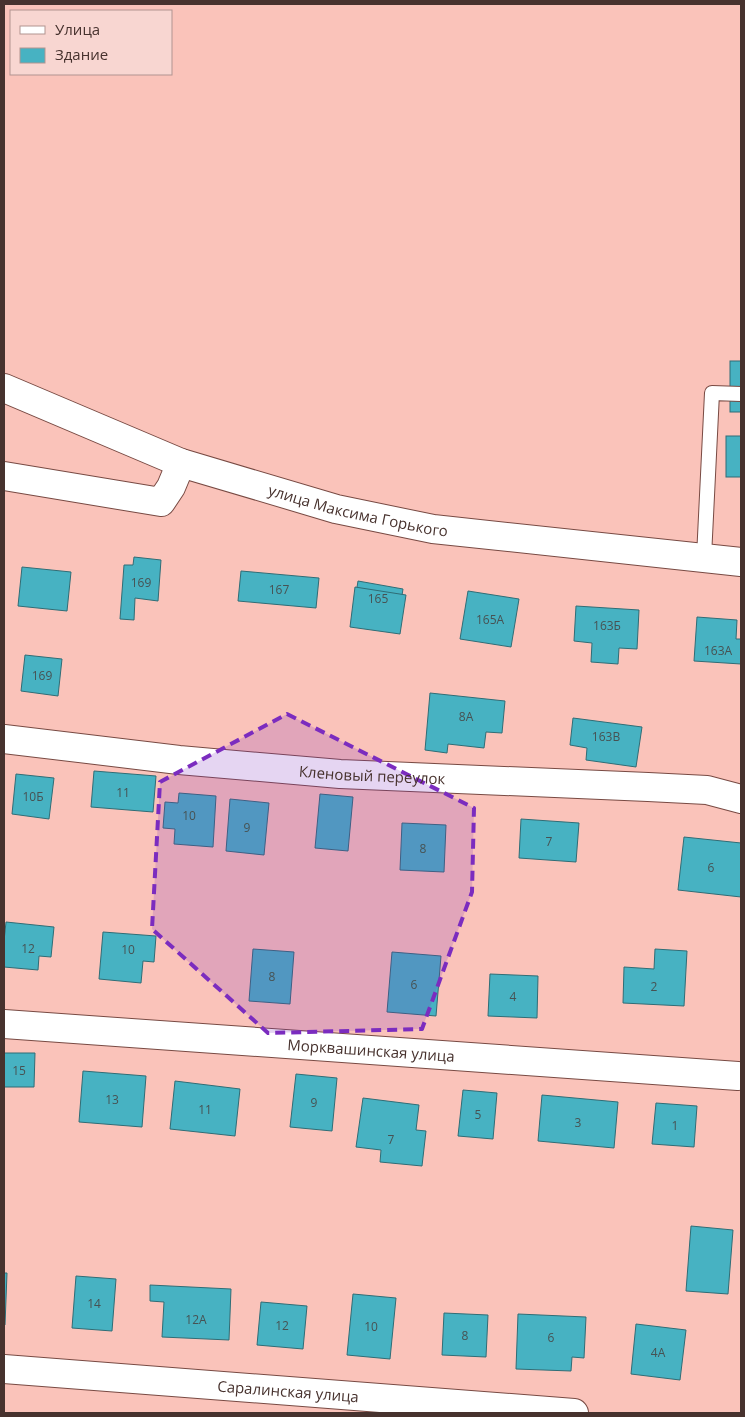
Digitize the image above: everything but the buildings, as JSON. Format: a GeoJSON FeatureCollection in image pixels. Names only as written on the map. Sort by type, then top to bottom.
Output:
{"type":"FeatureCollection","features":[{"type":"Feature","properties":{"kind":"street","name":"улица Максима Горького"},"geometry":{"type":"LineString","coordinates":[[4,388],[181,462],[336,509],[432,529],[741,562]]}},
{"type":"Feature","properties":{"kind":"street"},"geometry":{"type":"LineString","coordinates":[[4,476],[161,502],[181,462]]}},
{"type":"Feature","properties":{"kind":"street","name":"Кленовый переулок"},"geometry":{"type":"LineString","coordinates":[[4,739],[179,760],[340,774],[648,786],[707,790],[741,799]]}},
{"type":"Feature","properties":{"kind":"street","name":"Морквашинская улица"},"geometry":{"type":"LineString","coordinates":[[4,1024],[738,1076]]}},
{"type":"Feature","properties":{"kind":"street","name":"Саралинская улица"},"geometry":{"type":"LineString","coordinates":[[4,1369],[574,1413]]}},
{"type":"Feature","properties":{"kind":"lane"},"geometry":{"type":"LineString","coordinates":[[704,557],[712,393],[741,394]]}},
{"type":"Feature","properties":{"kind":"highlighted area"},"geometry":{"type":"Polygon","coordinates":[[[287,714],[474,808],[472,892],[422,1029],[268,1033],[152,929],[160,782],[287,714]]]}}]}
